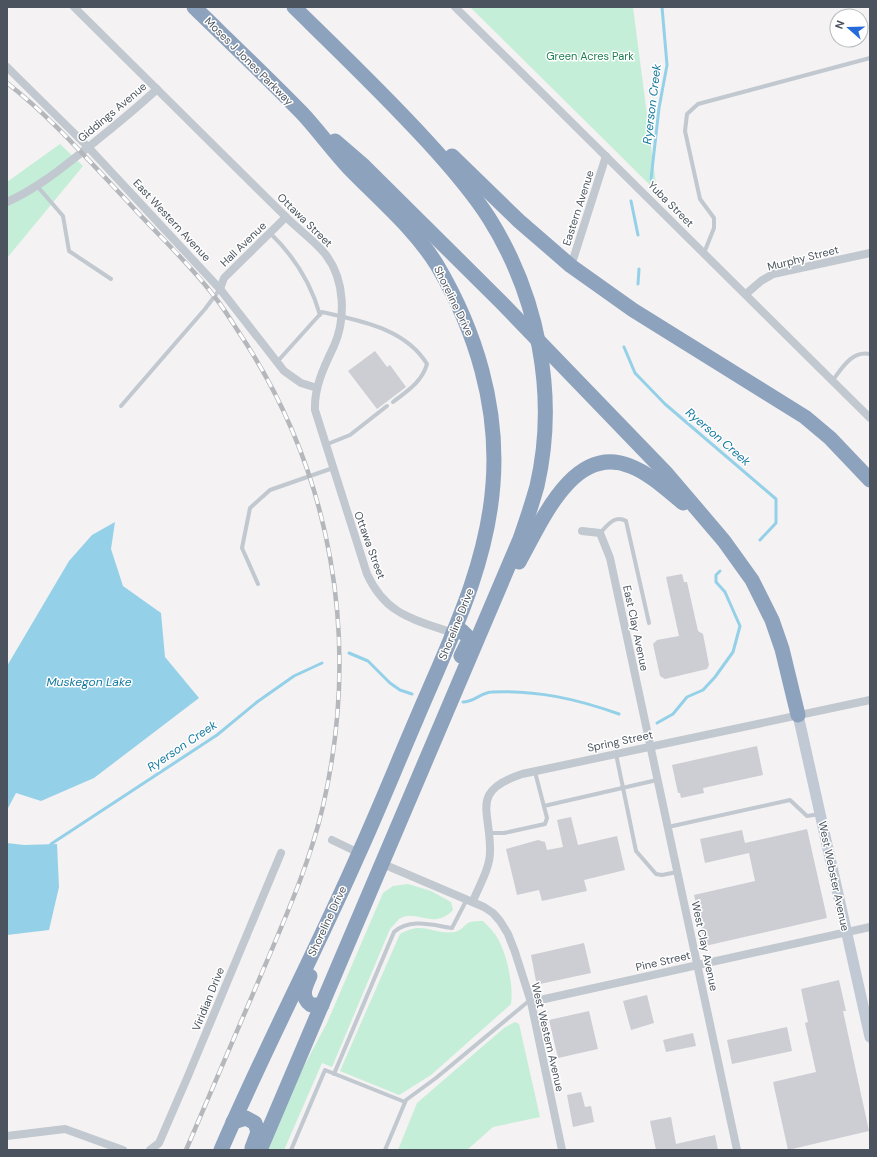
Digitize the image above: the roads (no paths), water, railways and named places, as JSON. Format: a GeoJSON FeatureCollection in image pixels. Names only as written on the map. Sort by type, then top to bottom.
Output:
{"type":"FeatureCollection","features":[{"type":"Feature","properties":{"kind":"highway","name":"Moses J Jones Parkway"},"geometry":{"type":"LineString","coordinates":[[194,7],[304,115]]}},
{"type":"Feature","properties":{"kind":"highway"},"geometry":{"type":"LineString","coordinates":[[260,1150],[494,603],[529,513],[541,461],[544,398],[543,368],[538,342],[520,277],[489,218],[455,172],[400,111],[294,7]]}},
{"type":"Feature","properties":{"kind":"highway"},"geometry":{"type":"LineString","coordinates":[[400,111],[452,156],[524,226],[571,266],[633,310],[805,417],[830,438],[870,480]]}},
{"type":"Feature","properties":{"kind":"highway"},"geometry":{"type":"LineString","coordinates":[[304,115],[364,166],[502,303],[667,474],[724,541],[752,580],[769,613],[782,649],[798,715]]}},
{"type":"Feature","properties":{"kind":"highway","name":"Shoreline Drive"},"geometry":{"type":"LineString","coordinates":[[221,1150],[359,853],[453,633],[480,559],[491,507],[493,482],[492,424],[487,389],[479,360],[459,308],[435,261],[418,239],[341,159],[304,115]]}},
{"type":"Feature","properties":{"kind":"highway"},"geometry":{"type":"LineString","coordinates":[[494,603],[562,491],[578,474],[600,463],[621,463],[631,466],[654,480],[706,520]]}},
{"type":"Feature","properties":{"kind":"highway"},"geometry":{"type":"LineString","coordinates":[[409,802],[417,762],[468,642],[465,633],[462,631],[453,633]]}},
{"type":"Feature","properties":{"kind":"highway"},"geometry":{"type":"LineString","coordinates":[[322,1005],[311,1005],[307,1002],[304,993],[305,986],[334,924],[359,853]]}},
{"type":"Feature","properties":{"kind":"highway"},"geometry":{"type":"LineString","coordinates":[[233,1122],[246,1118],[255,1123],[258,1132],[251,1150]]}},
{"type":"Feature","properties":{"kind":"main road","name":"West Webster Avenue"},"geometry":{"type":"LineString","coordinates":[[798,715],[846,932],[869,1025],[870,1037]]}},
{"type":"Feature","properties":{"kind":"street","name":"Ottawa Street"},"geometry":{"type":"LineString","coordinates":[[74,7],[320,249],[333,266],[338,277],[341,317],[337,338],[317,388],[315,410],[332,468],[367,574],[378,594],[395,610],[453,633]]}},
{"type":"Feature","properties":{"kind":"street","name":"Yuba Street"},"geometry":{"type":"LineString","coordinates":[[455,7],[870,418]]}},
{"type":"Feature","properties":{"kind":"street","name":"East Western Avenue"},"geometry":{"type":"LineString","coordinates":[[7,67],[88,147],[220,288],[284,371],[301,383],[317,388]]}},
{"type":"Feature","properties":{"kind":"street","name":"Giddings Avenue"},"geometry":{"type":"LineString","coordinates":[[7,202],[38,186],[142,104],[157,89]]}},
{"type":"Feature","properties":{"kind":"street","name":"Eastern Avenue"},"geometry":{"type":"LineString","coordinates":[[571,266],[606,156]]}},
{"type":"Feature","properties":{"kind":"street","name":"Hall Avenue"},"geometry":{"type":"LineString","coordinates":[[220,288],[224,278],[286,217]]}},
{"type":"Feature","properties":{"kind":"street","name":"Murphy Street"},"geometry":{"type":"LineString","coordinates":[[746,294],[761,281],[774,274],[870,253]]}},
{"type":"Feature","properties":{"kind":"street"},"geometry":{"type":"LineString","coordinates":[[582,531],[600,533]]}},
{"type":"Feature","properties":{"kind":"street","name":"East Clay Avenue"},"geometry":{"type":"LineString","coordinates":[[600,533],[610,558],[649,746]]}},
{"type":"Feature","properties":{"kind":"street","name":"Spring Street"},"geometry":{"type":"LineString","coordinates":[[470,900],[489,863],[490,852],[486,808],[487,799],[496,785],[505,780],[649,746],[870,700]]}},
{"type":"Feature","properties":{"kind":"street","name":"West Clay Avenue"},"geometry":{"type":"LineString","coordinates":[[649,746],[698,965],[737,1150]]}},
{"type":"Feature","properties":{"kind":"street"},"geometry":{"type":"LineString","coordinates":[[332,840],[359,853]]}},
{"type":"Feature","properties":{"kind":"street","name":"Viridian Drive"},"geometry":{"type":"LineString","coordinates":[[150,1150],[158,1142],[188,1076],[281,853]]}},
{"type":"Feature","properties":{"kind":"street","name":"West Western Avenue"},"geometry":{"type":"LineString","coordinates":[[383,864],[470,900],[493,913],[508,934],[530,1001],[562,1150]]}},
{"type":"Feature","properties":{"kind":"street","name":"Pine Street"},"geometry":{"type":"LineString","coordinates":[[530,1001],[870,926]]}},
{"type":"Feature","properties":{"kind":"street"},"geometry":{"type":"LineString","coordinates":[[7,1136],[65,1129],[123,1150]]}},
{"type":"Feature","properties":{"kind":"lane"},"geometry":{"type":"LineString","coordinates":[[704,253],[714,228],[714,218],[700,199],[685,131],[688,114],[698,104],[870,58]]}},
{"type":"Feature","properties":{"kind":"lane"},"geometry":{"type":"LineString","coordinates":[[38,186],[63,216],[69,251],[111,279]]}},
{"type":"Feature","properties":{"kind":"lane"},"geometry":{"type":"LineString","coordinates":[[270,233],[281,243],[299,266],[315,296],[320,315]]}},
{"type":"Feature","properties":{"kind":"lane"},"geometry":{"type":"LineString","coordinates":[[121,406],[205,309],[220,288]]}},
{"type":"Feature","properties":{"kind":"lane"},"geometry":{"type":"LineString","coordinates":[[277,362],[322,312],[388,330],[406,340],[427,364],[425,374],[415,385],[393,402]]}},
{"type":"Feature","properties":{"kind":"lane"},"geometry":{"type":"LineString","coordinates":[[833,380],[850,358],[866,353],[870,354]]}},
{"type":"Feature","properties":{"kind":"lane"},"geometry":{"type":"LineString","coordinates":[[325,445],[350,435],[387,406]]}},
{"type":"Feature","properties":{"kind":"lane"},"geometry":{"type":"LineString","coordinates":[[258,584],[242,548],[250,508],[270,490],[332,468]]}},
{"type":"Feature","properties":{"kind":"lane"},"geometry":{"type":"LineString","coordinates":[[600,533],[612,520],[618,518],[626,521],[649,623]]}},
{"type":"Feature","properties":{"kind":"lane"},"geometry":{"type":"LineString","coordinates":[[616,754],[636,850],[656,874],[662,875],[677,872]]}},
{"type":"Feature","properties":{"kind":"lane"},"geometry":{"type":"LineString","coordinates":[[488,833],[504,833],[545,824],[547,818],[535,772]]}},
{"type":"Feature","properties":{"kind":"lane"},"geometry":{"type":"LineString","coordinates":[[544,806],[657,780]]}},
{"type":"Feature","properties":{"kind":"lane"},"geometry":{"type":"LineString","coordinates":[[667,827],[790,800],[807,816],[820,814]]}},
{"type":"Feature","properties":{"kind":"lane"},"geometry":{"type":"LineString","coordinates":[[334,1074],[394,932],[403,924],[413,923],[452,928],[470,900]]}},
{"type":"Feature","properties":{"kind":"lane"},"geometry":{"type":"LineString","coordinates":[[385,1150],[405,1102],[530,1001]]}},
{"type":"Feature","properties":{"kind":"lane"},"geometry":{"type":"LineString","coordinates":[[291,1150],[324,1070],[405,1102]]}},
{"type":"Feature","properties":{"kind":"water","name":"Muskegon Lake"},"geometry":{"type":"Polygon","coordinates":[[[115,522],[111,549],[123,586],[161,613],[165,657],[199,698],[94,778],[41,801],[16,793],[7,810],[7,666],[69,561],[92,535],[115,522]]]}},
{"type":"Feature","properties":{"kind":"water"},"geometry":{"type":"Polygon","coordinates":[[[7,843],[24,845],[57,844],[59,887],[49,930],[7,935],[7,843]]]}},
{"type":"Feature","properties":{"kind":"waterway","name":"Ryerson Creek"},"geometry":{"type":"LineString","coordinates":[[651,179],[659,108],[667,65],[662,7]]}},
{"type":"Feature","properties":{"kind":"waterway","name":"Ryerson Creek"},"geometry":{"type":"LineString","coordinates":[[631,201],[638,235]]}},
{"type":"Feature","properties":{"kind":"waterway","name":"Ryerson Creek"},"geometry":{"type":"LineString","coordinates":[[638,284],[639,269]]}},
{"type":"Feature","properties":{"kind":"waterway","name":"Ryerson Creek"},"geometry":{"type":"LineString","coordinates":[[624,347],[635,373],[665,404],[776,499],[776,523],[760,540]]}},
{"type":"Feature","properties":{"kind":"waterway","name":"Ryerson Creek"},"geometry":{"type":"LineString","coordinates":[[657,723],[673,714],[687,697],[703,690],[715,677],[733,652],[740,626],[725,592],[716,582],[716,575],[720,571]]}},
{"type":"Feature","properties":{"kind":"waterway","name":"Ryerson Creek"},"geometry":{"type":"LineString","coordinates":[[349,653],[368,661],[390,683],[400,690],[412,694]]}},
{"type":"Feature","properties":{"kind":"waterway","name":"Ryerson Creek"},"geometry":{"type":"LineString","coordinates":[[51,844],[217,735],[257,702],[294,676],[322,663]]}},
{"type":"Feature","properties":{"kind":"waterway","name":"Ryerson Creek"},"geometry":{"type":"LineString","coordinates":[[463,702],[467,702],[488,692],[525,692],[572,700],[619,714]]}},
{"type":"Feature","properties":{"kind":"railway"},"geometry":{"type":"LineString","coordinates":[[7,83],[39,110],[84,155],[194,271],[217,300],[238,331],[270,385],[297,442],[317,500],[330,560],[338,620],[339,682],[334,744],[323,806],[303,873],[294,896],[186,1150]]}},
{"type":"Feature","properties":{"kind":"park label","name":"Green Acres Park"},"geometry":{"type":"Point","coordinates":[590,56]}}]}
